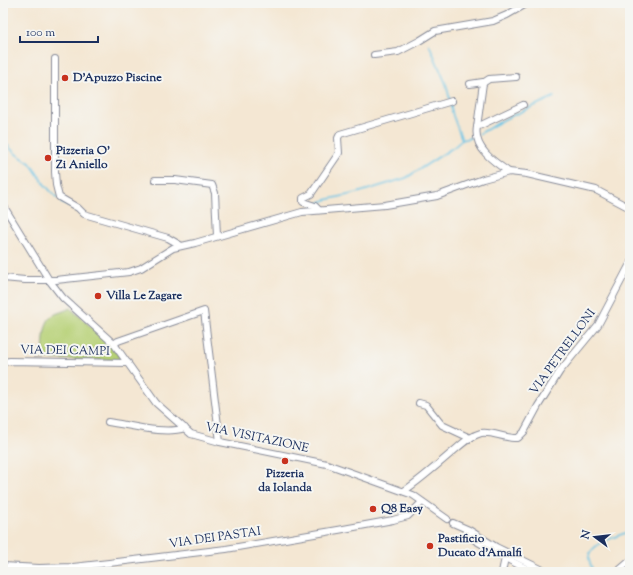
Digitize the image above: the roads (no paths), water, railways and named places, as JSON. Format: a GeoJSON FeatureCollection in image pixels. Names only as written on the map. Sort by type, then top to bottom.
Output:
{"type":"FeatureCollection","features":[{"type":"Feature","properties":{"kind":"street"},"geometry":{"type":"LineString","coordinates":[[374,55],[398,52],[419,41],[435,30],[493,21],[528,3]]}},
{"type":"Feature","properties":{"kind":"street"},"geometry":{"type":"LineString","coordinates":[[55,59],[55,172],[59,197],[78,208],[84,214],[168,238],[180,245]]}},
{"type":"Feature","properties":{"kind":"street"},"geometry":{"type":"LineString","coordinates":[[470,84],[483,83],[489,79],[516,76]]}},
{"type":"Feature","properties":{"kind":"street"},"geometry":{"type":"LineString","coordinates":[[483,83],[476,136],[479,146],[494,162],[509,172]]}},
{"type":"Feature","properties":{"kind":"street"},"geometry":{"type":"LineString","coordinates":[[315,207],[303,202],[303,198],[310,194],[338,153],[338,138],[340,134],[452,101]]}},
{"type":"Feature","properties":{"kind":"street"},"geometry":{"type":"LineString","coordinates":[[477,127],[523,105]]}},
{"type":"Feature","properties":{"kind":"street"},"geometry":{"type":"LineString","coordinates":[[3,278],[49,280],[129,272],[141,268],[172,248],[180,245],[195,243],[217,233],[302,212],[315,207],[385,205],[437,196],[483,179],[509,172],[527,174],[596,190],[630,208]]}},
{"type":"Feature","properties":{"kind":"street"},"geometry":{"type":"LineString","coordinates":[[155,180],[175,180],[211,184],[215,193],[217,233]]}},
{"type":"Feature","properties":{"kind":"street","name":"VIA VISITAZIONE"},"geometry":{"type":"LineString","coordinates":[[3,205],[6,215],[49,280],[63,298],[114,344],[156,403],[191,434],[205,439],[327,464],[404,491],[413,495],[450,521],[464,527],[496,547],[547,572]]}},
{"type":"Feature","properties":{"kind":"street","name":"VIA PETRELLONI"},"geometry":{"type":"LineString","coordinates":[[404,491],[470,438],[483,433],[510,439],[518,438],[524,432],[560,371],[598,325],[630,264]]}},
{"type":"Feature","properties":{"kind":"street"},"geometry":{"type":"LineString","coordinates":[[114,344],[118,341],[204,311],[220,442]]}},
{"type":"Feature","properties":{"kind":"street","name":"VIA DEI CAMPI"},"geometry":{"type":"LineString","coordinates":[[3,362],[128,363]]}},
{"type":"Feature","properties":{"kind":"street"},"geometry":{"type":"LineString","coordinates":[[418,403],[426,405],[442,425],[470,438]]}},
{"type":"Feature","properties":{"kind":"street"},"geometry":{"type":"LineString","coordinates":[[108,422],[161,430],[178,430],[185,428]]}},
{"type":"Feature","properties":{"kind":"street","name":"VIA DEI PASTAI"},"geometry":{"type":"LineString","coordinates":[[6,566],[73,567],[109,564],[226,549],[393,520],[408,516],[422,502]]}},
{"type":"Feature","properties":{"kind":"street"},"geometry":{"type":"LineString","coordinates":[[464,527],[473,539],[505,558],[533,572]]}},
{"type":"Feature","properties":{"kind":"street"},"geometry":{"type":"LineString","coordinates":[[502,572],[505,558]]}},
{"type":"Feature","properties":{"kind":"street"},"geometry":{"type":"LineString","coordinates":[[616,572],[630,561]]}},
{"type":"Feature","properties":{"kind":"street"},"geometry":{"type":"LineString","coordinates":[[3,571],[6,566]]}},
{"type":"Feature","properties":{"kind":"waterway"},"geometry":{"type":"LineString","coordinates":[[429,44],[446,84],[450,100]]}},
{"type":"Feature","properties":{"kind":"waterway"},"geometry":{"type":"LineString","coordinates":[[479,134],[505,119],[554,97]]}},
{"type":"Feature","properties":{"kind":"waterway"},"geometry":{"type":"LineString","coordinates":[[450,103],[462,140]]}},
{"type":"Feature","properties":{"kind":"waterway"},"geometry":{"type":"LineString","coordinates":[[316,205],[325,200],[357,193],[406,178],[454,147],[462,140],[476,136]]}},
{"type":"Feature","properties":{"kind":"waterway"},"geometry":{"type":"LineString","coordinates":[[3,141],[16,154],[30,163],[45,185],[57,198]]}},
{"type":"Feature","properties":{"kind":"waterway"},"geometry":{"type":"LineString","coordinates":[[61,202],[68,206]]}},
{"type":"Feature","properties":{"kind":"waterway"},"geometry":{"type":"LineString","coordinates":[[594,572],[590,565],[589,559],[594,548],[606,541],[630,531]]}},
{"type":"Feature","properties":{"kind":"place","name":"D'Apuzzo Piscine"},"geometry":{"type":"Point","coordinates":[65,78]}},
{"type":"Feature","properties":{"kind":"place","name":"Pizzeria O' Zi Aniello"},"geometry":{"type":"Point","coordinates":[48,158]}},
{"type":"Feature","properties":{"kind":"place","name":"Villa Le Zagare"},"geometry":{"type":"Point","coordinates":[98,296]}},
{"type":"Feature","properties":{"kind":"place","name":"Pizzeria da Iolanda"},"geometry":{"type":"Point","coordinates":[285,461]}},
{"type":"Feature","properties":{"kind":"place","name":"Q8 Easy"},"geometry":{"type":"Point","coordinates":[373,509]}},
{"type":"Feature","properties":{"kind":"place","name":"Pastificio Ducato d'Amalfi"},"geometry":{"type":"Point","coordinates":[430,546]}}]}
